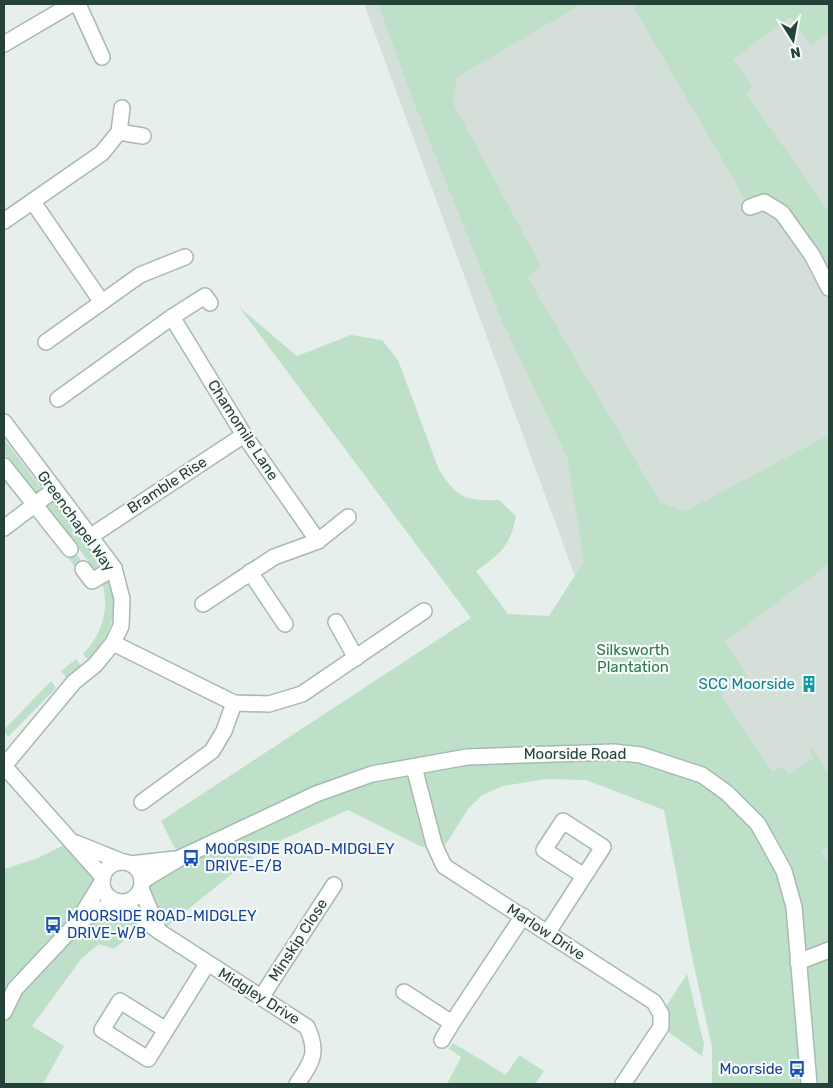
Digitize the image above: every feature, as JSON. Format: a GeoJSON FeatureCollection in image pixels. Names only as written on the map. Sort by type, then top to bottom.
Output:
{"type":"FeatureCollection","features":[{"type":"Feature","properties":{"kind":"street"},"geometry":{"type":"LineString","coordinates":[[4,44],[72,4]]}},
{"type":"Feature","properties":{"kind":"street"},"geometry":{"type":"LineString","coordinates":[[78,4],[102,57]]}},
{"type":"Feature","properties":{"kind":"street"},"geometry":{"type":"LineString","coordinates":[[4,221],[102,153],[119,132],[122,108]]}},
{"type":"Feature","properties":{"kind":"street"},"geometry":{"type":"LineString","coordinates":[[119,132],[143,136]]}},
{"type":"Feature","properties":{"kind":"street"},"geometry":{"type":"LineString","coordinates":[[33,202],[101,301]]}},
{"type":"Feature","properties":{"kind":"street"},"geometry":{"type":"LineString","coordinates":[[750,207],[764,202],[782,214],[812,256],[829,288]]}},
{"type":"Feature","properties":{"kind":"street"},"geometry":{"type":"LineString","coordinates":[[46,342],[140,275],[185,257]]}},
{"type":"Feature","properties":{"kind":"street"},"geometry":{"type":"LineString","coordinates":[[58,399],[205,296],[210,304]]}},
{"type":"Feature","properties":{"kind":"street","name":"Chamomile Lane"},"geometry":{"type":"LineString","coordinates":[[172,318],[244,435],[318,541]]}},
{"type":"Feature","properties":{"kind":"street","name":"Greenchapel Way"},"geometry":{"type":"LineString","coordinates":[[4,422],[114,568],[122,599],[121,626],[114,643],[95,665],[74,682],[4,766]]}},
{"type":"Feature","properties":{"kind":"street","name":"Bramble Rise"},"geometry":{"type":"LineString","coordinates":[[91,536],[244,435]]}},
{"type":"Feature","properties":{"kind":"street"},"geometry":{"type":"LineString","coordinates":[[4,466],[70,548]]}},
{"type":"Feature","properties":{"kind":"street"},"geometry":{"type":"LineString","coordinates":[[4,528],[54,490]]}},
{"type":"Feature","properties":{"kind":"street"},"geometry":{"type":"LineString","coordinates":[[203,604],[274,558],[318,541],[348,518]]}},
{"type":"Feature","properties":{"kind":"street"},"geometry":{"type":"LineString","coordinates":[[83,569],[92,581],[114,568]]}},
{"type":"Feature","properties":{"kind":"street"},"geometry":{"type":"LineString","coordinates":[[250,572],[285,624]]}},
{"type":"Feature","properties":{"kind":"street"},"geometry":{"type":"LineString","coordinates":[[114,643],[234,703],[269,704],[302,694],[424,611]]}},
{"type":"Feature","properties":{"kind":"street"},"geometry":{"type":"LineString","coordinates":[[336,622],[356,658]]}},
{"type":"Feature","properties":{"kind":"street"},"geometry":{"type":"LineString","coordinates":[[142,802],[212,751],[224,732],[234,703]]}},
{"type":"Feature","properties":{"kind":"street","name":"Moorside Road"},"geometry":{"type":"LineString","coordinates":[[180,858],[316,794],[372,774],[467,757],[614,752],[641,755],[702,775],[727,793],[758,824],[784,871],[794,906],[809,1084]]}},
{"type":"Feature","properties":{"kind":"street"},"geometry":{"type":"LineString","coordinates":[[4,766],[72,841],[103,879],[106,893],[118,901]]}},
{"type":"Feature","properties":{"kind":"street","name":"Marlow Drive"},"geometry":{"type":"LineString","coordinates":[[414,767],[434,844],[444,866],[654,1002],[658,1008],[661,1014],[661,1027],[623,1084]]}},
{"type":"Feature","properties":{"kind":"street"},"geometry":{"type":"LineString","coordinates":[[72,841],[127,863],[139,870],[142,885],[160,932]]}},
{"type":"Feature","properties":{"kind":"street"},"geometry":{"type":"LineString","coordinates":[[4,1012],[16,989],[77,923],[113,864],[180,858]]}},
{"type":"Feature","properties":{"kind":"street"},"geometry":{"type":"LineString","coordinates":[[77,923],[118,901],[132,899],[142,885],[180,858]]}},
{"type":"Feature","properties":{"kind":"street"},"geometry":{"type":"LineString","coordinates":[[548,932],[584,876]]}},
{"type":"Feature","properties":{"kind":"street","name":"Minskip Close"},"geometry":{"type":"LineString","coordinates":[[262,996],[334,885]]}},
{"type":"Feature","properties":{"kind":"street","name":"Midgley Drive"},"geometry":{"type":"LineString","coordinates":[[118,901],[207,964],[262,996],[307,1027],[313,1041],[313,1054],[299,1084]]}},
{"type":"Feature","properties":{"kind":"street"},"geometry":{"type":"LineString","coordinates":[[442,1040],[523,916]]}},
{"type":"Feature","properties":{"kind":"street"},"geometry":{"type":"LineString","coordinates":[[798,962],[829,950]]}},
{"type":"Feature","properties":{"kind":"street"},"geometry":{"type":"LineString","coordinates":[[166,1030],[207,964]]}},
{"type":"Feature","properties":{"kind":"street"},"geometry":{"type":"LineString","coordinates":[[404,992],[452,1023]]}},
{"type":"Feature","properties":{"kind":"shaded area"},"geometry":{"type":"Polygon","coordinates":[[[364,4],[829,4],[829,961],[641,755],[364,4]]]}},
{"type":"Feature","properties":{"kind":"green space","name":"Silksworth Plantation"},"geometry":{"type":"Polygon","coordinates":[[[378,4],[582,4],[457,77],[453,103],[541,266],[528,278],[660,502],[684,512],[829,435],[829,564],[725,641],[748,677],[721,695],[772,772],[782,766],[789,775],[814,758],[809,750],[812,748],[827,772],[829,771],[829,846],[821,851],[829,865],[829,1084],[712,1084],[712,1047],[693,962],[664,810],[586,780],[546,779],[503,786],[482,795],[468,809],[446,844],[422,847],[348,810],[264,848],[160,932],[142,881],[180,858],[161,821],[471,618],[239,307],[297,356],[351,335],[382,340],[398,360],[439,470],[446,480],[458,492],[471,499],[499,500],[516,516],[511,535],[503,548],[476,571],[508,614],[549,616],[584,561],[567,457],[500,317],[411,95],[378,4]]]}},
{"type":"Feature","properties":{"kind":"green space"},"geometry":{"type":"Polygon","coordinates":[[[632,4],[829,4],[829,32],[811,45],[791,17],[733,59],[753,87],[746,93],[829,212],[829,267],[788,207],[766,195],[745,199],[632,4]]]}},
{"type":"Feature","properties":{"kind":"green space"},"geometry":{"type":"Polygon","coordinates":[[[4,439],[42,489],[36,494],[4,453],[4,439]]]}},
{"type":"Feature","properties":{"kind":"green space"},"geometry":{"type":"Polygon","coordinates":[[[52,499],[101,565],[95,570],[45,504],[52,499]]]}},
{"type":"Feature","properties":{"kind":"green space"},"geometry":{"type":"Polygon","coordinates":[[[74,551],[84,564],[76,569],[67,556],[74,551]]]}},
{"type":"Feature","properties":{"kind":"green space"},"geometry":{"type":"Polygon","coordinates":[[[109,579],[114,601],[111,623],[102,643],[88,660],[83,654],[95,638],[103,621],[105,603],[102,583],[109,579]]]}},
{"type":"Feature","properties":{"kind":"green space"},"geometry":{"type":"Polygon","coordinates":[[[76,659],[81,666],[67,678],[61,671],[76,659]]]}},
{"type":"Feature","properties":{"kind":"green space"},"geometry":{"type":"Polygon","coordinates":[[[51,681],[56,688],[8,737],[4,730],[51,681]]]}},
{"type":"Feature","properties":{"kind":"green space"},"geometry":{"type":"Polygon","coordinates":[[[72,841],[103,877],[78,922],[116,901],[146,921],[114,949],[99,944],[82,958],[32,1026],[64,1046],[43,1084],[4,1084],[4,869],[38,858],[72,841]]]}},
{"type":"Feature","properties":{"kind":"green space"},"geometry":{"type":"Polygon","coordinates":[[[687,974],[704,1044],[702,1056],[661,1027],[661,1014],[687,974]]]}},
{"type":"Feature","properties":{"kind":"green space"},"geometry":{"type":"Polygon","coordinates":[[[453,1043],[506,1075],[519,1055],[544,1071],[535,1084],[447,1084],[461,1057],[449,1049],[453,1043]]]}},
{"type":"Feature","properties":{"kind":"place","name":"SCC Moorside"},"geometry":{"type":"Point","coordinates":[809,684]}},
{"type":"Feature","properties":{"kind":"place","name":"MOORSIDE ROAD-MIDGLEY DRIVE-E/B"},"geometry":{"type":"Point","coordinates":[191,858]}},
{"type":"Feature","properties":{"kind":"place","name":"MOORSIDE ROAD-MIDGLEY DRIVE-W/B"},"geometry":{"type":"Point","coordinates":[53,925]}},
{"type":"Feature","properties":{"kind":"place","name":"Moorside"},"geometry":{"type":"Point","coordinates":[797,1069]}}]}
